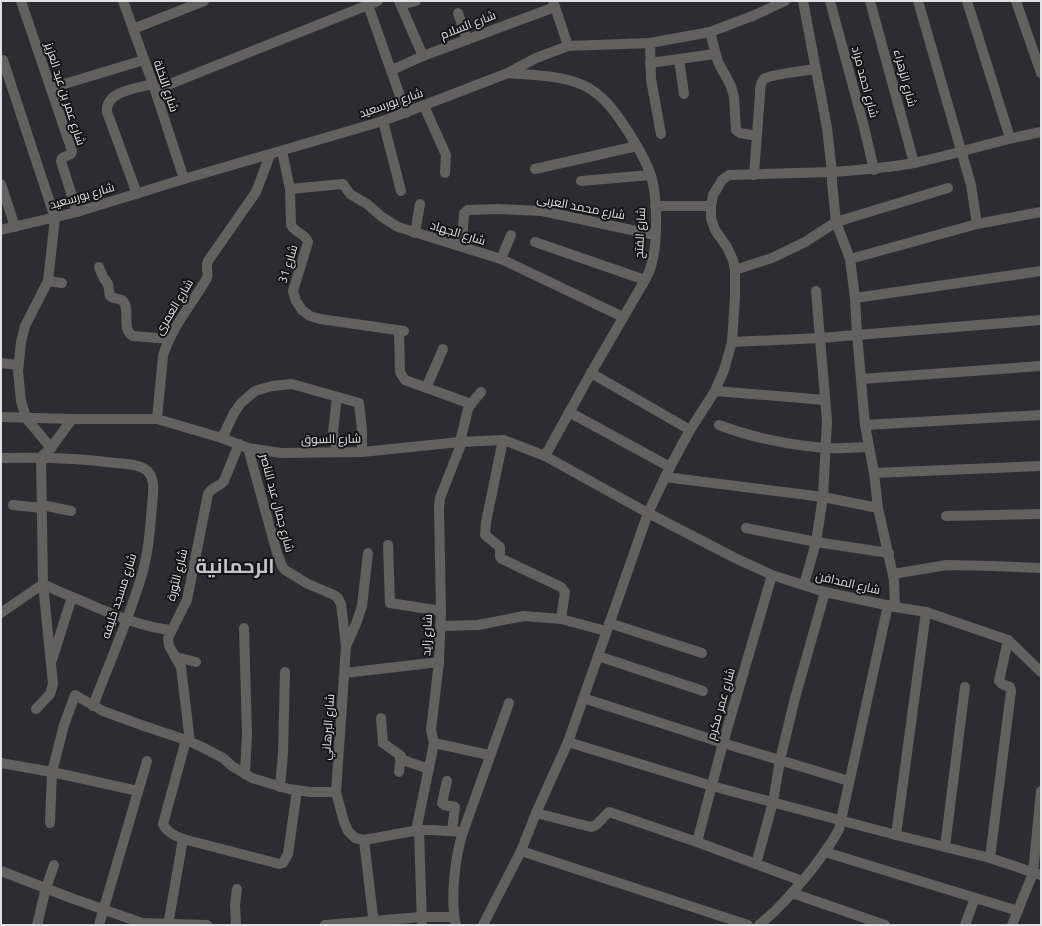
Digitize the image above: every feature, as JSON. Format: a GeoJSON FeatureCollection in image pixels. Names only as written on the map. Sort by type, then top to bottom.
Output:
{"type":"FeatureCollection","features":[{"type":"Feature","properties":{"kind":"street","name":"شارع عمر بن عبد العزيز"},"geometry":{"type":"LineString","coordinates":[[21,1],[72,151],[71,154],[62,158],[61,161],[77,212]]}},
{"type":"Feature","properties":{"kind":"street","name":"شارع النخلة"},"geometry":{"type":"LineString","coordinates":[[123,1],[154,87],[184,179]]}},
{"type":"Feature","properties":{"kind":"street"},"geometry":{"type":"LineString","coordinates":[[132,29],[204,1]]}},
{"type":"Feature","properties":{"kind":"street"},"geometry":{"type":"LineString","coordinates":[[137,194],[107,108],[113,96],[128,90],[154,87],[378,1]]}},
{"type":"Feature","properties":{"kind":"street"},"geometry":{"type":"LineString","coordinates":[[416,1],[400,3],[423,56]]}},
{"type":"Feature","properties":{"kind":"street","name":"شارع بورسعيد"},"geometry":{"type":"LineString","coordinates":[[1,230],[77,212],[184,179],[383,122],[508,73],[536,58],[568,46],[650,43],[710,32],[755,15],[785,1]]}},
{"type":"Feature","properties":{"kind":"street"},"geometry":{"type":"LineString","coordinates":[[759,925],[792,893],[825,852],[840,830],[849,781],[892,606],[893,574],[878,508],[866,425],[857,334],[856,298],[850,259],[836,222],[827,128],[803,1]]}},
{"type":"Feature","properties":{"kind":"street","name":"شارع احمد مراد"},"geometry":{"type":"LineString","coordinates":[[830,1],[874,170]]}},
{"type":"Feature","properties":{"kind":"street","name":"شارع الزهراء"},"geometry":{"type":"LineString","coordinates":[[870,1],[914,163]]}},
{"type":"Feature","properties":{"kind":"street"},"geometry":{"type":"LineString","coordinates":[[918,1],[970,185],[977,224]]}},
{"type":"Feature","properties":{"kind":"street"},"geometry":{"type":"LineString","coordinates":[[967,1],[1010,138]]}},
{"type":"Feature","properties":{"kind":"street"},"geometry":{"type":"LineString","coordinates":[[1016,1],[1041,73]]}},
{"type":"Feature","properties":{"kind":"street"},"geometry":{"type":"LineString","coordinates":[[554,4],[568,46]]}},
{"type":"Feature","properties":{"kind":"street","name":"شارع السلام"},"geometry":{"type":"LineString","coordinates":[[392,70],[423,56],[467,40],[554,4]]}},
{"type":"Feature","properties":{"kind":"street"},"geometry":{"type":"LineString","coordinates":[[368,5],[406,113]]}},
{"type":"Feature","properties":{"kind":"street"},"geometry":{"type":"LineString","coordinates":[[458,13],[467,40]]}},
{"type":"Feature","properties":{"kind":"street"},"geometry":{"type":"LineString","coordinates":[[710,32],[715,54],[734,97],[736,130],[740,133],[757,136]]}},
{"type":"Feature","properties":{"kind":"street"},"geometry":{"type":"LineString","coordinates":[[650,43],[651,79],[661,134]]}},
{"type":"Feature","properties":{"kind":"street"},"geometry":{"type":"LineString","coordinates":[[650,63],[715,54]]}},
{"type":"Feature","properties":{"kind":"street"},"geometry":{"type":"LineString","coordinates":[[679,58],[684,94]]}},
{"type":"Feature","properties":{"kind":"street"},"geometry":{"type":"LineString","coordinates":[[3,60],[55,218],[48,281],[25,326],[18,365],[21,401],[26,418],[51,448]]}},
{"type":"Feature","properties":{"kind":"street"},"geometry":{"type":"LineString","coordinates":[[51,88],[144,60]]}},
{"type":"Feature","properties":{"kind":"street"},"geometry":{"type":"LineString","coordinates":[[754,175],[761,86],[764,79],[815,69]]}},
{"type":"Feature","properties":{"kind":"street","name":"شارع الفتح"},"geometry":{"type":"LineString","coordinates":[[508,73],[561,78],[584,86],[599,96],[613,109],[637,146],[645,160],[654,190],[655,247],[651,266],[645,280],[545,456]]}},
{"type":"Feature","properties":{"kind":"street"},"geometry":{"type":"LineString","coordinates":[[424,106],[446,155],[446,173]]}},
{"type":"Feature","properties":{"kind":"street"},"geometry":{"type":"LineString","coordinates":[[383,122],[401,191]]}},
{"type":"Feature","properties":{"kind":"street"},"geometry":{"type":"LineString","coordinates":[[483,925],[521,851],[536,813],[568,742],[648,513],[670,467],[690,430],[715,391],[724,370],[732,342],[735,270],[727,247],[715,230],[711,218],[713,195],[722,180],[729,175],[737,174],[754,175],[874,170],[914,163],[1010,138],[1041,132]]}},
{"type":"Feature","properties":{"kind":"street"},"geometry":{"type":"LineString","coordinates":[[535,169],[637,146]]}},
{"type":"Feature","properties":{"kind":"street","name":"شارع 31"},"geometry":{"type":"LineString","coordinates":[[282,151],[290,189],[291,226],[293,229],[306,237],[308,242],[293,291],[296,301],[302,310],[310,316],[320,319],[402,331],[401,374],[404,380],[426,388]]}},
{"type":"Feature","properties":{"kind":"street","name":"شارع العمرى"},"geometry":{"type":"LineString","coordinates":[[157,419],[163,356],[169,339],[207,278],[208,274],[206,266],[208,262],[256,192],[270,155]]}},
{"type":"Feature","properties":{"kind":"street"},"geometry":{"type":"LineString","coordinates":[[581,181],[650,175]]}},
{"type":"Feature","properties":{"kind":"street"},"geometry":{"type":"LineString","coordinates":[[1,184],[15,227]]}},
{"type":"Feature","properties":{"kind":"street","name":"شارع الجهاد"},"geometry":{"type":"LineString","coordinates":[[290,189],[343,184],[347,187],[350,194],[367,204],[382,217],[398,227],[501,259],[623,317]]}},
{"type":"Feature","properties":{"kind":"street"},"geometry":{"type":"LineString","coordinates":[[735,270],[772,258],[805,242],[836,222],[948,188]]}},
{"type":"Feature","properties":{"kind":"street"},"geometry":{"type":"LineString","coordinates":[[415,233],[420,204]]}},
{"type":"Feature","properties":{"kind":"street"},"geometry":{"type":"LineString","coordinates":[[655,206],[711,206]]}},
{"type":"Feature","properties":{"kind":"street","name":"شارع محمد العربى"},"geometry":{"type":"LineString","coordinates":[[459,246],[463,230],[464,213],[468,210],[497,209],[542,211],[655,235]]}},
{"type":"Feature","properties":{"kind":"street"},"geometry":{"type":"LineString","coordinates":[[850,259],[977,224],[1041,212]]}},
{"type":"Feature","properties":{"kind":"street"},"geometry":{"type":"LineString","coordinates":[[501,259],[511,235]]}},
{"type":"Feature","properties":{"kind":"street"},"geometry":{"type":"LineString","coordinates":[[535,242],[645,280]]}},
{"type":"Feature","properties":{"kind":"street"},"geometry":{"type":"LineString","coordinates":[[99,267],[108,284],[110,296],[122,300],[125,303],[127,329],[129,334],[133,336],[169,339]]}},
{"type":"Feature","properties":{"kind":"street"},"geometry":{"type":"LineString","coordinates":[[856,298],[1041,271]]}},
{"type":"Feature","properties":{"kind":"street"},"geometry":{"type":"LineString","coordinates":[[48,281],[62,283]]}},
{"type":"Feature","properties":{"kind":"street"},"geometry":{"type":"LineString","coordinates":[[804,585],[816,542],[823,497],[827,421],[816,291]]}},
{"type":"Feature","properties":{"kind":"street"},"geometry":{"type":"LineString","coordinates":[[732,342],[820,338],[1041,320]]}},
{"type":"Feature","properties":{"kind":"street"},"geometry":{"type":"LineString","coordinates":[[443,349],[426,388],[471,404],[481,392]]}},
{"type":"Feature","properties":{"kind":"street"},"geometry":{"type":"LineString","coordinates":[[1,364],[18,365]]}},
{"type":"Feature","properties":{"kind":"street"},"geometry":{"type":"LineString","coordinates":[[861,379],[1041,366]]}},
{"type":"Feature","properties":{"kind":"street"},"geometry":{"type":"LineString","coordinates":[[591,373],[690,430]]}},
{"type":"Feature","properties":{"kind":"street"},"geometry":{"type":"LineString","coordinates":[[222,438],[241,402],[256,391],[272,386],[292,384],[358,402],[360,404],[362,452]]}},
{"type":"Feature","properties":{"kind":"street"},"geometry":{"type":"LineString","coordinates":[[715,391],[825,400]]}},
{"type":"Feature","properties":{"kind":"street"},"geometry":{"type":"LineString","coordinates":[[337,397],[333,432],[337,452]]}},
{"type":"Feature","properties":{"kind":"street","name":"شارع زايد"},"geometry":{"type":"LineString","coordinates":[[422,921],[418,831],[428,769],[434,743],[431,730],[439,662],[441,611],[439,508],[440,498],[461,442],[468,409],[471,404]]}},
{"type":"Feature","properties":{"kind":"street"},"geometry":{"type":"LineString","coordinates":[[569,412],[670,467]]}},
{"type":"Feature","properties":{"kind":"street"},"geometry":{"type":"LineString","coordinates":[[866,425],[1041,415]]}},
{"type":"Feature","properties":{"kind":"street","name":"شارع السوق"},"geometry":{"type":"LineString","coordinates":[[1,417],[157,419],[244,446],[281,453],[362,452],[461,442],[503,440],[515,443],[545,456],[648,513]]}},
{"type":"Feature","properties":{"kind":"street"},"geometry":{"type":"LineString","coordinates":[[36,709],[47,698],[53,684],[43,584],[41,457],[51,448],[72,419]]}},
{"type":"Feature","properties":{"kind":"street"},"geometry":{"type":"LineString","coordinates":[[718,425],[739,433],[767,440],[825,448],[869,447]]}},
{"type":"Feature","properties":{"kind":"street"},"geometry":{"type":"LineString","coordinates":[[503,440],[486,522],[485,535],[500,547],[500,557],[502,559],[560,587],[565,592],[561,619]]}},
{"type":"Feature","properties":{"kind":"street","name":"شارع جمال عبد الناصر"},"geometry":{"type":"LineString","coordinates":[[244,446],[282,566],[285,570],[308,584],[334,595],[338,598],[341,604]]}},
{"type":"Feature","properties":{"kind":"street","name":"شارع الثورة"},"geometry":{"type":"LineString","coordinates":[[188,741],[181,667],[169,646],[168,638],[187,600],[208,494],[213,488],[220,485],[224,481],[244,446]]}},
{"type":"Feature","properties":{"kind":"street","name":"شارع مسجد خليفه"},"geometry":{"type":"LineString","coordinates":[[1,458],[41,457],[100,461],[134,466],[143,468],[150,474],[154,483],[150,532],[140,580],[127,620],[93,706]]}},
{"type":"Feature","properties":{"kind":"street"},"geometry":{"type":"LineString","coordinates":[[874,474],[1041,466]]}},
{"type":"Feature","properties":{"kind":"street"},"geometry":{"type":"LineString","coordinates":[[665,477],[823,497],[878,508]]}},
{"type":"Feature","properties":{"kind":"street"},"geometry":{"type":"LineString","coordinates":[[13,505],[42,506],[71,511]]}},
{"type":"Feature","properties":{"kind":"street","name":"شارع المدافن"},"geometry":{"type":"LineString","coordinates":[[648,513],[737,559],[772,575],[825,592],[926,612],[1008,640],[1041,672]]}},
{"type":"Feature","properties":{"kind":"street"},"geometry":{"type":"LineString","coordinates":[[946,516],[1041,514]]}},
{"type":"Feature","properties":{"kind":"street"},"geometry":{"type":"LineString","coordinates":[[746,528],[816,542],[889,553]]}},
{"type":"Feature","properties":{"kind":"street"},"geometry":{"type":"LineString","coordinates":[[388,545],[390,603],[441,611]]}},
{"type":"Feature","properties":{"kind":"street"},"geometry":{"type":"LineString","coordinates":[[346,646],[362,606],[368,554]]}},
{"type":"Feature","properties":{"kind":"street"},"geometry":{"type":"LineString","coordinates":[[893,574],[948,565],[1041,568]]}},
{"type":"Feature","properties":{"kind":"street","name":"شارع عمر مكرم"},"geometry":{"type":"LineString","coordinates":[[697,842],[723,743],[772,575]]}},
{"type":"Feature","properties":{"kind":"street"},"geometry":{"type":"LineString","coordinates":[[43,584],[127,620],[154,629],[171,630]]}},
{"type":"Feature","properties":{"kind":"street"},"geometry":{"type":"LineString","coordinates":[[1,613],[43,584]]}},
{"type":"Feature","properties":{"kind":"street"},"geometry":{"type":"LineString","coordinates":[[756,864],[773,802],[780,760],[795,698],[825,592]]}},
{"type":"Feature","properties":{"kind":"street"},"geometry":{"type":"LineString","coordinates":[[50,665],[72,597]]}},
{"type":"Feature","properties":{"kind":"street","name":"شارع البرهاني"},"geometry":{"type":"LineString","coordinates":[[341,604],[346,646],[336,792],[348,831],[355,838],[364,840]]}},
{"type":"Feature","properties":{"kind":"street"},"geometry":{"type":"LineString","coordinates":[[896,835],[926,612]]}},
{"type":"Feature","properties":{"kind":"street"},"geometry":{"type":"LineString","coordinates":[[440,626],[478,625],[524,616],[561,619],[608,627],[702,653]]}},
{"type":"Feature","properties":{"kind":"street"},"geometry":{"type":"LineString","coordinates":[[244,628],[247,734],[245,774]]}},
{"type":"Feature","properties":{"kind":"street"},"geometry":{"type":"LineString","coordinates":[[990,858],[1011,691],[1010,687],[999,681],[1008,640]]}},
{"type":"Feature","properties":{"kind":"street"},"geometry":{"type":"LineString","coordinates":[[598,656],[703,691]]}},
{"type":"Feature","properties":{"kind":"street"},"geometry":{"type":"LineString","coordinates":[[176,657],[196,662]]}},
{"type":"Feature","properties":{"kind":"street"},"geometry":{"type":"LineString","coordinates":[[345,673],[439,662]]}},
{"type":"Feature","properties":{"kind":"street"},"geometry":{"type":"LineString","coordinates":[[280,787],[283,754],[285,672]]}},
{"type":"Feature","properties":{"kind":"street"},"geometry":{"type":"LineString","coordinates":[[945,847],[965,687]]}},
{"type":"Feature","properties":{"kind":"street"},"geometry":{"type":"LineString","coordinates":[[50,824],[52,772],[64,725],[75,695],[103,711],[188,741],[223,758],[232,766],[252,778],[280,787],[297,790],[336,792]]}},
{"type":"Feature","properties":{"kind":"street"},"geometry":{"type":"LineString","coordinates":[[583,698],[723,743],[849,781]]}},
{"type":"Feature","properties":{"kind":"street"},"geometry":{"type":"LineString","coordinates":[[325,925],[455,921],[457,855],[463,832],[489,755],[509,703]]}},
{"type":"Feature","properties":{"kind":"street"},"geometry":{"type":"LineString","coordinates":[[381,718],[383,743],[400,755],[399,772]]}},
{"type":"Feature","properties":{"kind":"street"},"geometry":{"type":"LineString","coordinates":[[188,741],[163,824],[165,829],[171,834],[183,839],[279,864],[283,863],[288,854],[297,790]]}},
{"type":"Feature","properties":{"kind":"street"},"geometry":{"type":"LineString","coordinates":[[568,742],[712,786],[896,835],[990,858],[1037,874]]}},
{"type":"Feature","properties":{"kind":"street"},"geometry":{"type":"LineString","coordinates":[[434,743],[489,755]]}},
{"type":"Feature","properties":{"kind":"street"},"geometry":{"type":"LineString","coordinates":[[400,759],[428,769]]}},
{"type":"Feature","properties":{"kind":"street"},"geometry":{"type":"LineString","coordinates":[[99,925],[147,761]]}},
{"type":"Feature","properties":{"kind":"street"},"geometry":{"type":"LineString","coordinates":[[1,764],[52,772],[138,791]]}},
{"type":"Feature","properties":{"kind":"street"},"geometry":{"type":"LineString","coordinates":[[447,781],[442,804],[455,807],[452,831]]}},
{"type":"Feature","properties":{"kind":"street"},"geometry":{"type":"LineString","coordinates":[[1012,925],[1037,874],[1041,792]]}},
{"type":"Feature","properties":{"kind":"street"},"geometry":{"type":"LineString","coordinates":[[536,813],[591,827],[596,825],[609,812],[697,842],[802,881]]}},
{"type":"Feature","properties":{"kind":"street"},"geometry":{"type":"LineString","coordinates":[[373,923],[364,840],[418,831],[432,830],[463,832]]}},
{"type":"Feature","properties":{"kind":"street"},"geometry":{"type":"LineString","coordinates":[[168,924],[183,839]]}},
{"type":"Feature","properties":{"kind":"street"},"geometry":{"type":"LineString","coordinates":[[521,851],[748,925]]}},
{"type":"Feature","properties":{"kind":"street"},"geometry":{"type":"LineString","coordinates":[[825,852],[1018,911]]}},
{"type":"Feature","properties":{"kind":"street"},"geometry":{"type":"LineString","coordinates":[[37,925],[46,888],[54,865]]}},
{"type":"Feature","properties":{"kind":"street"},"geometry":{"type":"LineString","coordinates":[[1,871],[103,910],[142,923],[207,925]]}},
{"type":"Feature","properties":{"kind":"street"},"geometry":{"type":"LineString","coordinates":[[236,925],[235,904],[237,889]]}},
{"type":"Feature","properties":{"kind":"street"},"geometry":{"type":"LineString","coordinates":[[792,893],[885,925]]}},
{"type":"Feature","properties":{"kind":"street"},"geometry":{"type":"LineString","coordinates":[[965,925],[975,898]]}},
{"type":"Feature","properties":{"kind":"district","name":"الرحمانية"},"geometry":{"type":"Point","coordinates":[235,566]}}]}
